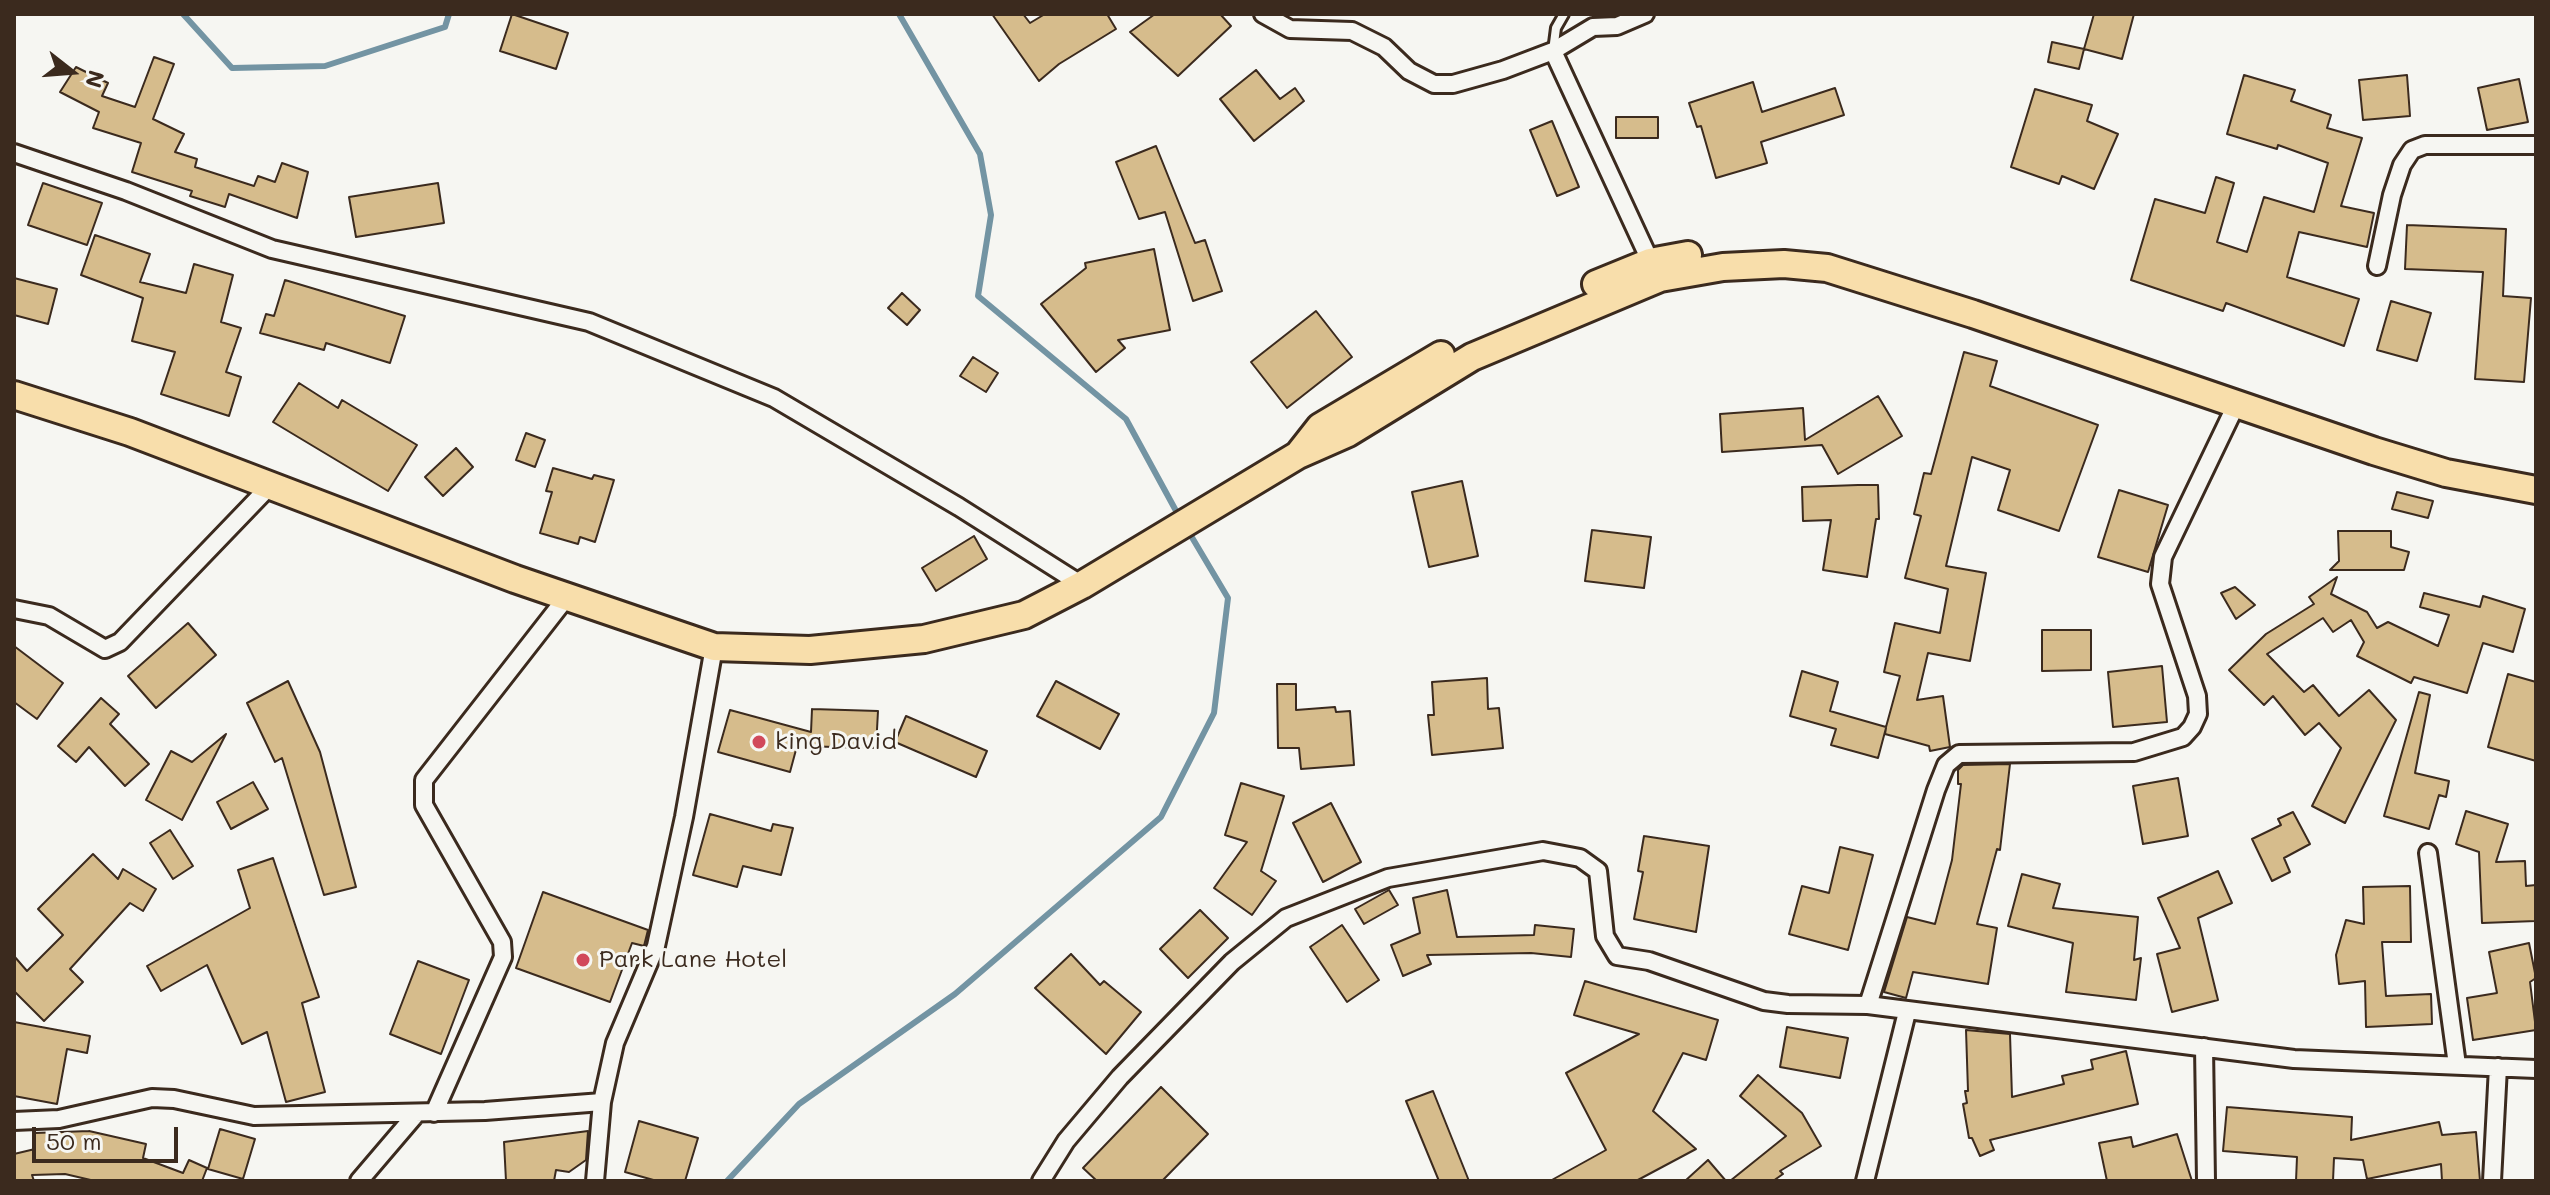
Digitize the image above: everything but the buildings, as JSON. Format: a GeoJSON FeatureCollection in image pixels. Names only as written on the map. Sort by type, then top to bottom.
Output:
{"type":"FeatureCollection","features":[{"type":"Feature","properties":{"kind":"highway"},"geometry":{"type":"LineString","coordinates":[[14,395],[130,432],[268,488],[566,598],[714,647],[810,650],[924,639],[1024,615],[1082,585],[1298,455],[1348,433],[1472,357],[1655,270],[1784,264],[1827,268],[2082,342],[2450,456],[2536,473]]}},
{"type":"Feature","properties":{"kind":"highway"},"geometry":{"type":"LineString","coordinates":[[2082,342],[2236,405],[2446,473],[2536,490]]}},
{"type":"Feature","properties":{"kind":"street"},"geometry":{"type":"LineString","coordinates":[[1263,14],[1290,29],[1352,31],[1384,47],[1409,71],[1434,84],[1453,84],[1503,70],[1553,51],[1593,27],[1617,26],[1645,14]]}},
{"type":"Feature","properties":{"kind":"street"},"geometry":{"type":"LineString","coordinates":[[1553,51],[1655,270]]}},
{"type":"Feature","properties":{"kind":"street"},"geometry":{"type":"LineString","coordinates":[[2377,266],[2392,195],[2402,165],[2412,150],[2425,145],[2536,145]]}},
{"type":"Feature","properties":{"kind":"street"},"geometry":{"type":"LineString","coordinates":[[14,153],[126,191],[272,249],[589,322],[774,398],[959,507],[1082,585]]}},
{"type":"Feature","properties":{"kind":"street"},"geometry":{"type":"LineString","coordinates":[[1868,1005],[1936,790],[1946,765],[1952,759],[1959,754],[2134,752],[2183,737],[2192,727],[2198,714],[2197,696],[2160,584],[2163,557],[2236,405]]}},
{"type":"Feature","properties":{"kind":"street"},"geometry":{"type":"LineString","coordinates":[[14,609],[49,616],[105,649],[120,642],[268,488]]}},
{"type":"Feature","properties":{"kind":"street"},"geometry":{"type":"LineString","coordinates":[[359,1181],[426,1113],[503,957],[502,942],[424,805],[424,780],[566,598]]}},
{"type":"Feature","properties":{"kind":"street"},"geometry":{"type":"LineString","coordinates":[[595,1181],[602,1102],[615,1043],[656,946],[684,817],[714,647]]}},
{"type":"Feature","properties":{"kind":"street"},"geometry":{"type":"LineString","coordinates":[[1041,1181],[1066,1141],[1120,1077],[1232,962],[1286,918],[1388,878],[1543,851],[1580,858],[1598,871],[1605,936],[1617,956],[1649,961],[1764,1001],[1868,1005],[2294,1059],[2536,1069]]}},
{"type":"Feature","properties":{"kind":"street"},"geometry":{"type":"LineString","coordinates":[[2428,853],[2457,1065]]}},
{"type":"Feature","properties":{"kind":"street"},"geometry":{"type":"LineString","coordinates":[[1865,1181],[1907,1012]]}},
{"type":"Feature","properties":{"kind":"street"},"geometry":{"type":"LineString","coordinates":[[2204,1047],[2206,1181]]}},
{"type":"Feature","properties":{"kind":"street"},"geometry":{"type":"LineString","coordinates":[[2492,1181],[2498,1067]]}},
{"type":"Feature","properties":{"kind":"street"},"geometry":{"type":"LineString","coordinates":[[14,1121],[59,1119],[152,1098],[174,1099],[254,1116],[426,1113],[602,1102]]}},
{"type":"Feature","properties":{"kind":"lane"},"geometry":{"type":"LineString","coordinates":[[1553,51],[1556,28],[1564,14]]}},
{"type":"Feature","properties":{"kind":"waterway"},"geometry":{"type":"LineString","coordinates":[[183,14],[232,68],[325,66],[445,27],[449,14]]}},
{"type":"Feature","properties":{"kind":"waterway"},"geometry":{"type":"LineString","coordinates":[[899,14],[980,154],[991,215],[978,296],[1126,419],[1181,520]]}},
{"type":"Feature","properties":{"kind":"waterway"},"geometry":{"type":"LineString","coordinates":[[727,1181],[799,1104],[955,994],[1161,817],[1214,713],[1228,598],[1187,529]]}},
{"type":"Feature","properties":{"kind":"place","name":"king David"},"geometry":{"type":"Point","coordinates":[759,742]}},
{"type":"Feature","properties":{"kind":"place","name":"Park Lane Hotel"},"geometry":{"type":"Point","coordinates":[583,960]}}]}
